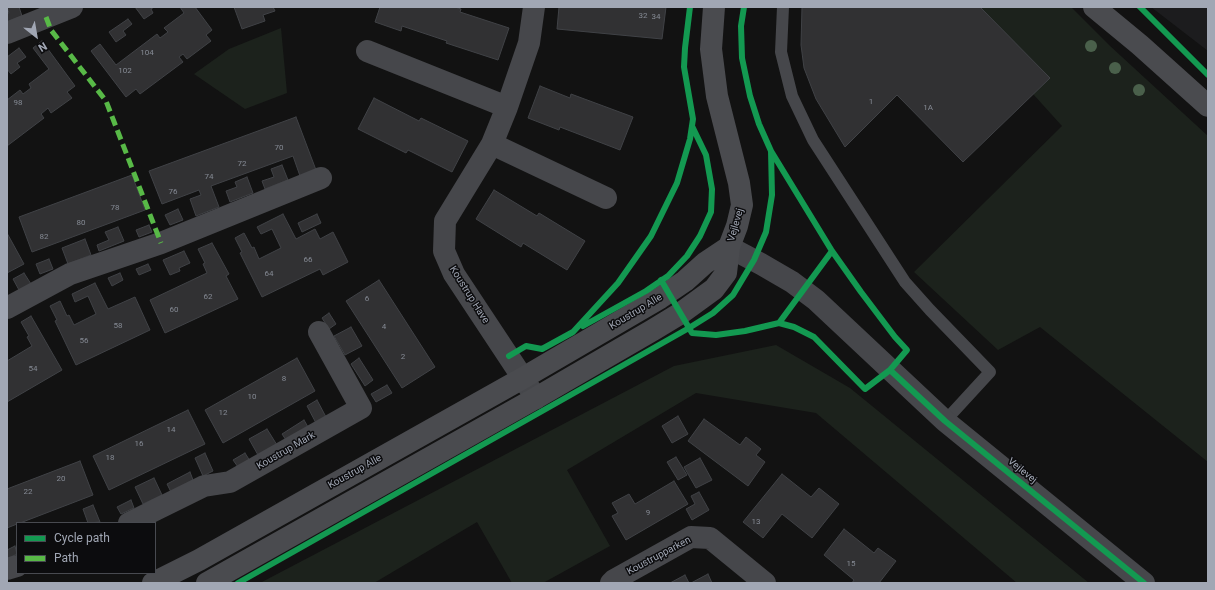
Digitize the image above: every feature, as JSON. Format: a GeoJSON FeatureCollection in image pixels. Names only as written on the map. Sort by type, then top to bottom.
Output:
{"type":"FeatureCollection","features":[{"type":"Feature","properties":{"kind":"street"},"geometry":{"type":"LineString","coordinates":[[7,33],[72,7]]}},
{"type":"Feature","properties":{"kind":"street","name":"Koustrup Have"},"geometry":{"type":"LineString","coordinates":[[534,7],[529,43],[507,107],[492,144],[445,221],[444,251],[454,274],[536,398]]}},
{"type":"Feature","properties":{"kind":"street","name":"Vejlevej"},"geometry":{"type":"LineString","coordinates":[[714,7],[711,49],[717,96],[739,183],[742,205],[737,226],[729,247],[792,282],[816,300],[945,421],[1144,583]]}},
{"type":"Feature","properties":{"kind":"street"},"geometry":{"type":"LineString","coordinates":[[1094,7],[1140,45],[1208,106]]}},
{"type":"Feature","properties":{"kind":"street"},"geometry":{"type":"LineString","coordinates":[[1107,7],[1140,45]]}},
{"type":"Feature","properties":{"kind":"street"},"geometry":{"type":"LineString","coordinates":[[367,51],[507,107]]}},
{"type":"Feature","properties":{"kind":"street"},"geometry":{"type":"LineString","coordinates":[[492,144],[606,198]]}},
{"type":"Feature","properties":{"kind":"street"},"geometry":{"type":"LineString","coordinates":[[7,308],[70,274],[161,243],[321,178]]}},
{"type":"Feature","properties":{"kind":"street"},"geometry":{"type":"LineString","coordinates":[[199,560],[209,583],[653,330],[681,313],[714,289],[726,273],[729,247]]}},
{"type":"Feature","properties":{"kind":"street","name":"Koustrup Alle"},"geometry":{"type":"LineString","coordinates":[[153,583],[199,560],[523,378],[660,298],[705,263],[729,247]]}},
{"type":"Feature","properties":{"kind":"street","name":"Koustrup Mark"},"geometry":{"type":"LineString","coordinates":[[131,522],[204,486],[230,482],[361,408],[319,332]]}},
{"type":"Feature","properties":{"kind":"street","name":"Koustrupparken"},"geometry":{"type":"LineString","coordinates":[[611,583],[691,536],[710,538],[765,583]]}},
{"type":"Feature","properties":{"kind":"lane"},"geometry":{"type":"LineString","coordinates":[[783,7],[781,52],[792,96],[813,140],[905,282],[990,372],[945,421]]}},
{"type":"Feature","properties":{"kind":"shaded area"},"geometry":{"type":"Polygon","coordinates":[[[980,7],[1071,7],[1109,45],[1208,136],[1208,462],[1040,327],[998,350],[914,272],[1062,126],[1033,94],[1050,78],[980,7]]]}},
{"type":"Feature","properties":{"kind":"shaded area"},"geometry":{"type":"Polygon","coordinates":[[[1151,7],[1208,7],[1208,51],[1151,7]]]}},
{"type":"Feature","properties":{"kind":"shaded area"},"geometry":{"type":"Polygon","coordinates":[[[281,28],[287,93],[245,109],[194,74],[229,49],[281,28]]]}},
{"type":"Feature","properties":{"kind":"shaded area"},"geometry":{"type":"Polygon","coordinates":[[[776,345],[850,388],[1089,583],[1017,583],[816,413],[696,393],[567,470],[610,546],[543,583],[512,583],[477,522],[374,583],[260,583],[674,366],[776,345]]]}},
{"type":"Feature","properties":{"kind":"building"},"geometry":{"type":"Polygon","coordinates":[[[7,7],[19,7],[22,16],[7,22],[7,13],[9,13],[7,7]]]}},
{"type":"Feature","properties":{"kind":"building"},"geometry":{"type":"Polygon","coordinates":[[[135,7],[154,7],[151,9],[153,13],[144,19],[135,7]]]}},
{"type":"Feature","properties":{"kind":"building"},"geometry":{"type":"Polygon","coordinates":[[[180,7],[195,7],[212,30],[206,35],[211,41],[187,59],[183,54],[179,57],[183,62],[140,94],[136,89],[126,97],[91,51],[100,44],[116,65],[157,34],[160,38],[168,32],[164,28],[184,13],[180,7]]]}},
{"type":"Feature","properties":{"kind":"building"},"geometry":{"type":"Polygon","coordinates":[[[234,7],[273,7],[275,11],[263,15],[265,21],[242,29],[234,7]]]}},
{"type":"Feature","properties":{"kind":"building"},"geometry":{"type":"Polygon","coordinates":[[[380,7],[455,7],[461,9],[460,12],[509,28],[498,60],[446,43],[447,41],[402,26],[401,31],[375,22],[380,7]]]}},
{"type":"Feature","properties":{"kind":"building"},"geometry":{"type":"Polygon","coordinates":[[[559,7],[666,7],[662,39],[557,29],[559,7]]]}},
{"type":"Feature","properties":{"kind":"building"},"geometry":{"type":"Polygon","coordinates":[[[802,7],[980,7],[1050,78],[963,162],[897,95],[845,147],[816,99],[804,68],[801,45],[802,7]]]}},
{"type":"Feature","properties":{"kind":"building"},"geometry":{"type":"Polygon","coordinates":[[[128,19],[132,24],[123,31],[126,35],[116,42],[109,32],[128,19]]]}},
{"type":"Feature","properties":{"kind":"building"},"geometry":{"type":"Polygon","coordinates":[[[42,41],[75,86],[67,92],[72,98],[51,113],[48,108],[41,114],[44,118],[7,146],[7,100],[20,90],[23,94],[31,88],[29,84],[49,69],[33,48],[42,41]]]}},
{"type":"Feature","properties":{"kind":"building"},"geometry":{"type":"Polygon","coordinates":[[[19,48],[26,57],[17,63],[20,67],[11,74],[7,69],[7,57],[19,48]]]}},
{"type":"Feature","properties":{"kind":"building"},"geometry":{"type":"Polygon","coordinates":[[[540,86],[570,98],[571,94],[633,117],[620,150],[560,127],[559,130],[528,118],[540,86]]]}},
{"type":"Feature","properties":{"kind":"building"},"geometry":{"type":"Polygon","coordinates":[[[374,98],[419,121],[421,118],[468,141],[452,172],[408,150],[406,153],[358,129],[374,98]]]}},
{"type":"Feature","properties":{"kind":"building"},"geometry":{"type":"Polygon","coordinates":[[[296,117],[316,170],[300,176],[293,156],[211,186],[219,207],[196,216],[190,199],[201,195],[199,190],[162,204],[149,171],[296,117]]]}},
{"type":"Feature","properties":{"kind":"building"},"geometry":{"type":"Polygon","coordinates":[[[282,165],[288,180],[265,189],[262,181],[274,177],[271,169],[282,165]]]}},
{"type":"Feature","properties":{"kind":"building"},"geometry":{"type":"Polygon","coordinates":[[[132,175],[145,210],[32,252],[19,217],[132,175]]]}},
{"type":"Feature","properties":{"kind":"building"},"geometry":{"type":"Polygon","coordinates":[[[247,177],[253,193],[230,202],[226,191],[237,187],[235,182],[247,177]]]}},
{"type":"Feature","properties":{"kind":"building"},"geometry":{"type":"Polygon","coordinates":[[[494,190],[537,216],[539,213],[585,241],[567,270],[523,243],[521,247],[476,219],[494,190]]]}},
{"type":"Feature","properties":{"kind":"building"},"geometry":{"type":"Polygon","coordinates":[[[178,209],[183,220],[170,225],[165,215],[178,209]]]}},
{"type":"Feature","properties":{"kind":"building"},"geometry":{"type":"Polygon","coordinates":[[[283,214],[296,239],[315,229],[320,239],[333,232],[348,262],[323,275],[320,269],[262,297],[240,253],[242,252],[235,238],[244,233],[252,248],[254,247],[259,259],[281,248],[272,229],[261,234],[257,227],[283,214]]]}},
{"type":"Feature","properties":{"kind":"building"},"geometry":{"type":"Polygon","coordinates":[[[317,214],[321,223],[302,232],[298,223],[317,214]]]}},
{"type":"Feature","properties":{"kind":"building"},"geometry":{"type":"Polygon","coordinates":[[[149,225],[152,232],[139,237],[136,230],[149,225]]]}},
{"type":"Feature","properties":{"kind":"building"},"geometry":{"type":"Polygon","coordinates":[[[118,227],[124,241],[99,251],[97,245],[109,240],[105,232],[118,227]]]}},
{"type":"Feature","properties":{"kind":"building"},"geometry":{"type":"Polygon","coordinates":[[[7,233],[24,264],[7,273],[7,233]]]}},
{"type":"Feature","properties":{"kind":"building"},"geometry":{"type":"Polygon","coordinates":[[[85,239],[91,255],[68,264],[62,248],[85,239]]]}},
{"type":"Feature","properties":{"kind":"building"},"geometry":{"type":"Polygon","coordinates":[[[212,243],[229,274],[226,276],[238,299],[165,333],[150,300],[207,273],[203,264],[205,263],[198,249],[212,243]]]}},
{"type":"Feature","properties":{"kind":"building"},"geometry":{"type":"Polygon","coordinates":[[[184,251],[190,263],[179,268],[180,271],[170,275],[163,260],[184,251]]]}},
{"type":"Feature","properties":{"kind":"building"},"geometry":{"type":"Polygon","coordinates":[[[49,259],[53,269],[40,274],[36,264],[49,259]]]}},
{"type":"Feature","properties":{"kind":"building"},"geometry":{"type":"Polygon","coordinates":[[[148,264],[151,270],[139,275],[136,269],[148,264]]]}},
{"type":"Feature","properties":{"kind":"building"},"geometry":{"type":"Polygon","coordinates":[[[24,273],[31,284],[19,290],[13,279],[24,273]]]}},
{"type":"Feature","properties":{"kind":"building"},"geometry":{"type":"Polygon","coordinates":[[[120,273],[123,280],[112,286],[108,278],[120,273]]]}},
{"type":"Feature","properties":{"kind":"building"},"geometry":{"type":"Polygon","coordinates":[[[379,280],[435,367],[402,388],[346,301],[379,280]]]}},
{"type":"Feature","properties":{"kind":"building"},"geometry":{"type":"Polygon","coordinates":[[[95,283],[108,309],[135,297],[150,330],[76,365],[55,321],[57,320],[50,306],[60,301],[67,316],[69,315],[74,325],[96,314],[88,296],[75,302],[72,294],[95,283]]]}},
{"type":"Feature","properties":{"kind":"building"},"geometry":{"type":"Polygon","coordinates":[[[329,313],[336,324],[329,329],[322,318],[329,313]]]}},
{"type":"Feature","properties":{"kind":"building"},"geometry":{"type":"Polygon","coordinates":[[[31,316],[62,370],[7,402],[7,361],[32,346],[27,337],[29,336],[21,322],[31,316]]]}},
{"type":"Feature","properties":{"kind":"building"},"geometry":{"type":"Polygon","coordinates":[[[351,327],[362,346],[345,355],[334,336],[351,327]]]}},
{"type":"Feature","properties":{"kind":"building"},"geometry":{"type":"Polygon","coordinates":[[[297,358],[315,391],[223,443],[205,410],[297,358]]]}},
{"type":"Feature","properties":{"kind":"building"},"geometry":{"type":"Polygon","coordinates":[[[359,358],[373,380],[365,386],[351,364],[359,358]]]}},
{"type":"Feature","properties":{"kind":"building"},"geometry":{"type":"Polygon","coordinates":[[[387,385],[392,393],[376,402],[371,394],[387,385]]]}},
{"type":"Feature","properties":{"kind":"building"},"geometry":{"type":"Polygon","coordinates":[[[317,400],[326,417],[316,423],[307,406],[317,400]]]}},
{"type":"Feature","properties":{"kind":"building"},"geometry":{"type":"Polygon","coordinates":[[[188,410],[205,444],[109,490],[93,456],[188,410]]]}},
{"type":"Feature","properties":{"kind":"building"},"geometry":{"type":"Polygon","coordinates":[[[678,416],[688,434],[672,443],[662,426],[678,416]]]}},
{"type":"Feature","properties":{"kind":"building"},"geometry":{"type":"Polygon","coordinates":[[[704,419],[740,445],[746,437],[761,449],[756,455],[765,462],[748,486],[688,441],[704,419]]]}},
{"type":"Feature","properties":{"kind":"building"},"geometry":{"type":"Polygon","coordinates":[[[304,420],[308,427],[286,440],[282,434],[304,420]]]}},
{"type":"Feature","properties":{"kind":"building"},"geometry":{"type":"Polygon","coordinates":[[[267,429],[277,445],[258,455],[249,439],[267,429]]]}},
{"type":"Feature","properties":{"kind":"building"},"geometry":{"type":"Polygon","coordinates":[[[205,453],[213,471],[203,476],[195,458],[205,453]]]}},
{"type":"Feature","properties":{"kind":"building"},"geometry":{"type":"Polygon","coordinates":[[[245,453],[250,461],[238,467],[233,460],[245,453]]]}},
{"type":"Feature","properties":{"kind":"building"},"geometry":{"type":"Polygon","coordinates":[[[676,457],[687,475],[678,480],[667,462],[676,457]]]}},
{"type":"Feature","properties":{"kind":"building"},"geometry":{"type":"Polygon","coordinates":[[[700,458],[712,480],[696,488],[684,467],[700,458]]]}},
{"type":"Feature","properties":{"kind":"building"},"geometry":{"type":"Polygon","coordinates":[[[80,461],[93,495],[23,522],[16,522],[16,524],[7,528],[7,489],[80,461]]]}},
{"type":"Feature","properties":{"kind":"building"},"geometry":{"type":"Polygon","coordinates":[[[190,472],[193,480],[171,492],[167,484],[190,472]]]}},
{"type":"Feature","properties":{"kind":"building"},"geometry":{"type":"Polygon","coordinates":[[[782,474],[811,497],[819,488],[839,504],[812,538],[782,514],[763,538],[743,522],[782,474]]]}},
{"type":"Feature","properties":{"kind":"building"},"geometry":{"type":"Polygon","coordinates":[[[154,478],[162,495],[143,504],[135,487],[154,478]]]}},
{"type":"Feature","properties":{"kind":"building"},"geometry":{"type":"Polygon","coordinates":[[[674,481],[688,504],[626,540],[612,516],[618,513],[612,503],[629,494],[635,504],[674,481]]]}},
{"type":"Feature","properties":{"kind":"building"},"geometry":{"type":"Polygon","coordinates":[[[699,492],[709,510],[692,520],[686,509],[695,504],[691,496],[699,492]]]}},
{"type":"Feature","properties":{"kind":"building"},"geometry":{"type":"Polygon","coordinates":[[[131,500],[134,508],[121,514],[117,507],[131,500]]]}},
{"type":"Feature","properties":{"kind":"building"},"geometry":{"type":"Polygon","coordinates":[[[93,505],[100,522],[88,522],[83,509],[93,505]]]}},
{"type":"Feature","properties":{"kind":"building"},"geometry":{"type":"Polygon","coordinates":[[[844,529],[874,553],[878,548],[896,561],[879,583],[852,583],[854,580],[824,555],[844,529]]]}},
{"type":"Feature","properties":{"kind":"building"},"geometry":{"type":"Polygon","coordinates":[[[15,546],[16,554],[7,559],[7,550],[15,546]]]}},
{"type":"Feature","properties":{"kind":"building"},"geometry":{"type":"Polygon","coordinates":[[[708,574],[712,583],[691,583],[708,574]]]}},
{"type":"Feature","properties":{"kind":"building"},"geometry":{"type":"Polygon","coordinates":[[[685,575],[689,583],[670,583],[685,575]]]}},
{"type":"Feature","properties":{"kind":"marked path"},"geometry":{"type":"LineString","coordinates":[[46,17],[51,30],[106,101],[161,243]]}},
{"type":"Feature","properties":{"kind":"cycle path"},"geometry":{"type":"LineString","coordinates":[[509,356],[526,346],[542,349],[573,332],[618,283],[651,236],[677,183],[690,139],[693,119],[684,67],[690,7]]}},
{"type":"Feature","properties":{"kind":"cycle path"},"geometry":{"type":"LineString","coordinates":[[238,583],[689,328],[713,313],[733,295],[754,260],[766,232],[772,195],[771,151],[759,124],[750,96],[742,58],[741,26],[744,7]]}},
{"type":"Feature","properties":{"kind":"cycle path"},"geometry":{"type":"LineString","coordinates":[[1140,7],[1208,75]]}},
{"type":"Feature","properties":{"kind":"cycle path"},"geometry":{"type":"LineString","coordinates":[[583,326],[646,291],[668,276],[687,256],[700,236],[711,212],[712,189],[706,155],[692,126]]}},
{"type":"Feature","properties":{"kind":"cycle path"},"geometry":{"type":"LineString","coordinates":[[661,280],[692,333],[716,335],[745,331],[779,323],[794,327],[814,337],[865,389],[890,370],[907,350],[895,337],[832,251],[771,151]]}},
{"type":"Feature","properties":{"kind":"cycle path"},"geometry":{"type":"LineString","coordinates":[[779,323],[832,251]]}},
{"type":"Feature","properties":{"kind":"cycle path"},"geometry":{"type":"LineString","coordinates":[[890,370],[945,421],[1144,583]]}}]}
